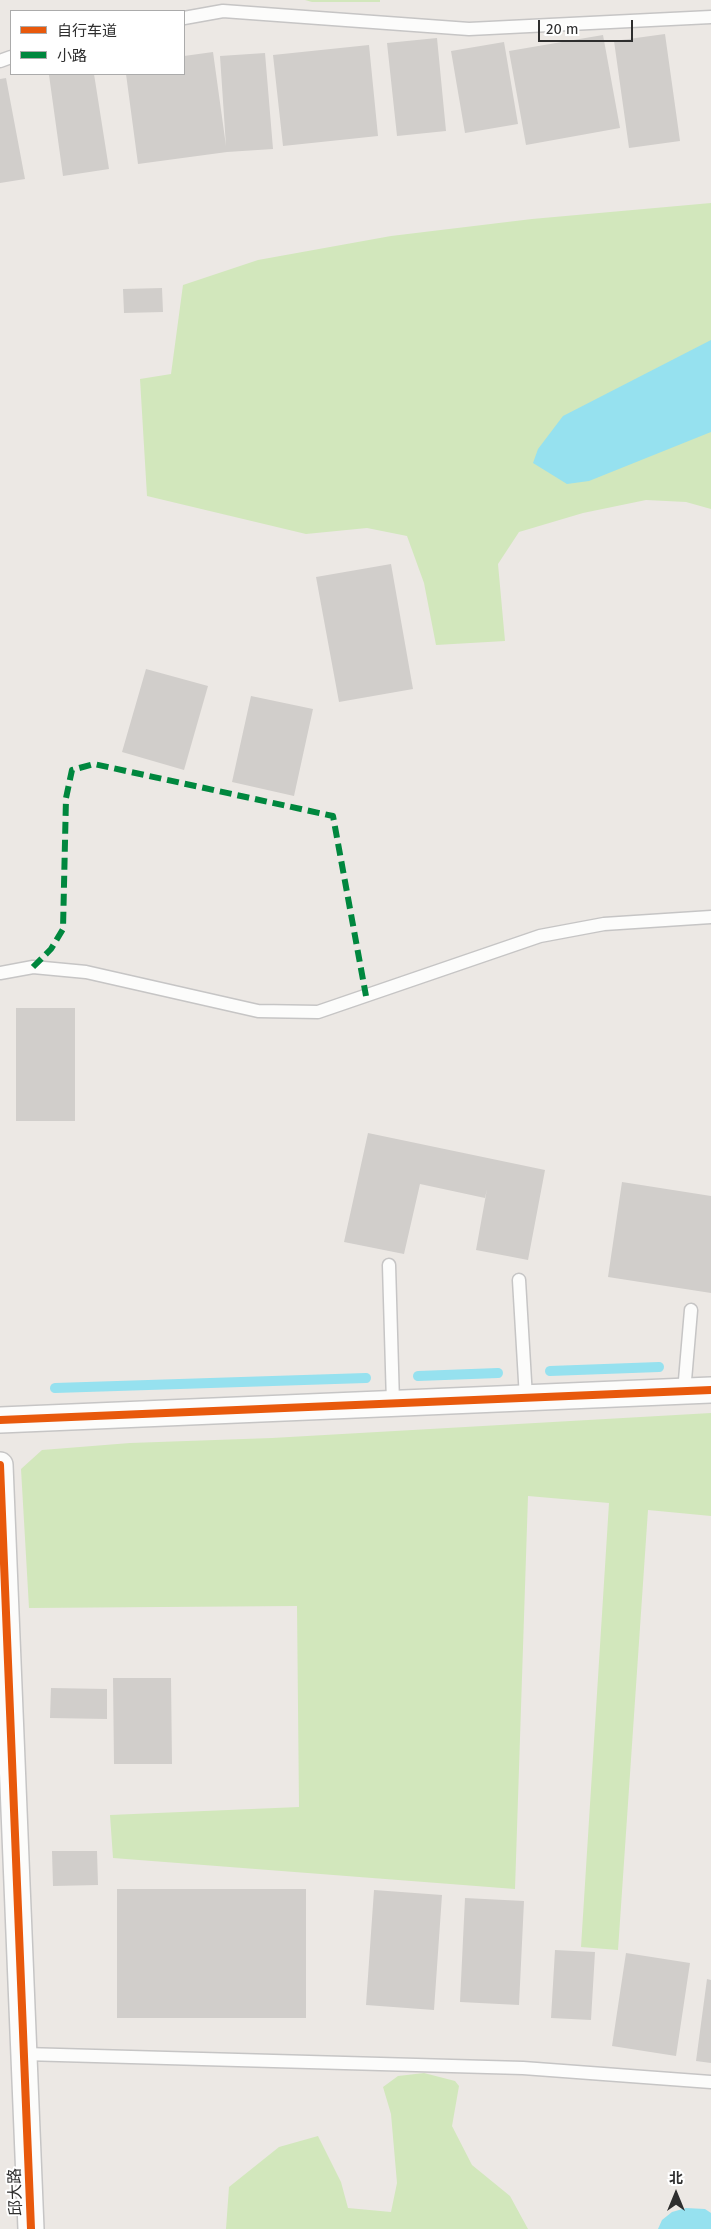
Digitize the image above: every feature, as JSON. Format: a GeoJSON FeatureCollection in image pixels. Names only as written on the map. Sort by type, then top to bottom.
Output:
{"type":"FeatureCollection","features":[{"type":"Feature","properties":{"kind":"street"},"geometry":{"type":"LineString","coordinates":[[0,1420],[711,1390]]}},
{"type":"Feature","properties":{"kind":"street","name":"邱大路"},"geometry":{"type":"LineString","coordinates":[[0,1465],[31,2229]]}},
{"type":"Feature","properties":{"kind":"lane"},"geometry":{"type":"LineString","coordinates":[[185,18],[223,11],[469,29],[711,17]]}},
{"type":"Feature","properties":{"kind":"lane"},"geometry":{"type":"LineString","coordinates":[[0,973],[33,967],[86,972],[258,1011],[318,1012],[540,936],[604,924],[711,917]]}},
{"type":"Feature","properties":{"kind":"lane"},"geometry":{"type":"LineString","coordinates":[[389,1266],[393,1403]]}},
{"type":"Feature","properties":{"kind":"lane"},"geometry":{"type":"LineString","coordinates":[[519,1280],[526,1398]]}},
{"type":"Feature","properties":{"kind":"lane"},"geometry":{"type":"LineString","coordinates":[[684,1392],[691,1310]]}},
{"type":"Feature","properties":{"kind":"lane"},"geometry":{"type":"LineString","coordinates":[[24,2054],[523,2068],[711,2082]]}},
{"type":"Feature","properties":{"kind":"green space"},"geometry":{"type":"Polygon","coordinates":[[[305,0],[380,0],[380,2],[312,2],[305,0]]]}},
{"type":"Feature","properties":{"kind":"green space"},"geometry":{"type":"Polygon","coordinates":[[[711,203],[711,509],[686,502],[646,500],[583,513],[519,532],[498,564],[505,641],[436,645],[424,583],[407,536],[367,528],[306,534],[147,496],[140,379],[171,374],[183,285],[258,260],[391,236],[532,219],[711,203]]]}},
{"type":"Feature","properties":{"kind":"green space"},"geometry":{"type":"Polygon","coordinates":[[[711,1413],[711,1516],[648,1510],[618,1950],[581,1947],[609,1503],[528,1496],[515,1889],[113,1858],[110,1815],[299,1807],[297,1606],[29,1608],[21,1469],[42,1450],[130,1443],[272,1438],[711,1413]]]}},
{"type":"Feature","properties":{"kind":"green space"},"geometry":{"type":"Polygon","coordinates":[[[424,2073],[455,2081],[459,2086],[452,2126],[472,2165],[510,2196],[528,2229],[226,2229],[229,2187],[279,2147],[318,2136],[341,2182],[348,2208],[391,2212],[397,2183],[391,2114],[383,2087],[398,2076],[424,2073]]]}},
{"type":"Feature","properties":{"kind":"water"},"geometry":{"type":"Polygon","coordinates":[[[711,340],[711,432],[589,481],[567,484],[533,463],[538,449],[563,416],[711,340]]]}},
{"type":"Feature","properties":{"kind":"water"},"geometry":{"type":"Polygon","coordinates":[[[686,2208],[705,2209],[711,2213],[711,2229],[658,2229],[662,2220],[672,2212],[686,2208]]]}},
{"type":"Feature","properties":{"kind":"building"},"geometry":{"type":"Polygon","coordinates":[[[665,34],[680,141],[629,148],[614,41],[665,34]]]}},
{"type":"Feature","properties":{"kind":"building"},"geometry":{"type":"Polygon","coordinates":[[[603,35],[620,128],[526,145],[509,51],[603,35]]]}},
{"type":"Feature","properties":{"kind":"building"},"geometry":{"type":"Polygon","coordinates":[[[437,38],[446,131],[397,136],[387,43],[437,38]]]}},
{"type":"Feature","properties":{"kind":"building"},"geometry":{"type":"Polygon","coordinates":[[[504,42],[518,124],[465,133],[451,51],[504,42]]]}},
{"type":"Feature","properties":{"kind":"building"},"geometry":{"type":"Polygon","coordinates":[[[369,45],[378,136],[283,146],[273,55],[369,45]]]}},
{"type":"Feature","properties":{"kind":"building"},"geometry":{"type":"Polygon","coordinates":[[[213,52],[226,146],[220,56],[265,53],[273,149],[227,152],[138,164],[126,75],[185,75],[185,56],[213,52]]]}},
{"type":"Feature","properties":{"kind":"building"},"geometry":{"type":"Polygon","coordinates":[[[49,75],[94,75],[109,169],[63,176],[49,75]]]}},
{"type":"Feature","properties":{"kind":"building"},"geometry":{"type":"Polygon","coordinates":[[[6,78],[25,179],[0,183],[0,79],[6,78]]]}},
{"type":"Feature","properties":{"kind":"building"},"geometry":{"type":"Polygon","coordinates":[[[162,288],[163,312],[124,313],[123,289],[162,288]]]}},
{"type":"Feature","properties":{"kind":"building"},"geometry":{"type":"Polygon","coordinates":[[[391,564],[413,689],[339,702],[316,577],[391,564]]]}},
{"type":"Feature","properties":{"kind":"building"},"geometry":{"type":"Polygon","coordinates":[[[146,669],[208,686],[184,770],[122,752],[146,669]]]}},
{"type":"Feature","properties":{"kind":"building"},"geometry":{"type":"Polygon","coordinates":[[[251,696],[313,709],[294,796],[232,782],[251,696]]]}},
{"type":"Feature","properties":{"kind":"building"},"geometry":{"type":"Polygon","coordinates":[[[16,1008],[75,1008],[75,1121],[16,1121],[16,1008]]]}},
{"type":"Feature","properties":{"kind":"building"},"geometry":{"type":"Polygon","coordinates":[[[368,1133],[545,1170],[528,1260],[476,1250],[487,1189],[485,1198],[420,1184],[404,1254],[344,1242],[368,1133]]]}},
{"type":"Feature","properties":{"kind":"building"},"geometry":{"type":"Polygon","coordinates":[[[622,1182],[711,1196],[711,1293],[608,1277],[622,1182]]]}},
{"type":"Feature","properties":{"kind":"building"},"geometry":{"type":"Polygon","coordinates":[[[113,1678],[171,1678],[172,1764],[114,1764],[113,1678]]]}},
{"type":"Feature","properties":{"kind":"building"},"geometry":{"type":"Polygon","coordinates":[[[51,1688],[107,1689],[107,1719],[50,1718],[51,1688]]]}},
{"type":"Feature","properties":{"kind":"building"},"geometry":{"type":"Polygon","coordinates":[[[52,1851],[97,1851],[98,1885],[53,1886],[52,1851]]]}},
{"type":"Feature","properties":{"kind":"building"},"geometry":{"type":"Polygon","coordinates":[[[117,1889],[306,1889],[306,2018],[117,2018],[117,1889]]]}},
{"type":"Feature","properties":{"kind":"building"},"geometry":{"type":"Polygon","coordinates":[[[374,1890],[442,1895],[434,2010],[366,2005],[374,1890]]]}},
{"type":"Feature","properties":{"kind":"building"},"geometry":{"type":"Polygon","coordinates":[[[465,1898],[524,1901],[519,2005],[460,2002],[465,1898]]]}},
{"type":"Feature","properties":{"kind":"building"},"geometry":{"type":"Polygon","coordinates":[[[555,1950],[595,1952],[591,2020],[551,2018],[555,1950]]]}},
{"type":"Feature","properties":{"kind":"building"},"geometry":{"type":"Polygon","coordinates":[[[626,1953],[690,1963],[676,2056],[612,2046],[626,1953]]]}},
{"type":"Feature","properties":{"kind":"building"},"geometry":{"type":"Polygon","coordinates":[[[707,1979],[711,1980],[711,2063],[696,2061],[707,1979]]]}},
{"type":"Feature","properties":{"kind":"waterway"},"geometry":{"type":"LineString","coordinates":[[550,1371],[659,1367]]}},
{"type":"Feature","properties":{"kind":"waterway"},"geometry":{"type":"LineString","coordinates":[[418,1376],[498,1373]]}},
{"type":"Feature","properties":{"kind":"waterway"},"geometry":{"type":"LineString","coordinates":[[55,1388],[366,1378]]}},
{"type":"Feature","properties":{"kind":"marked path"},"geometry":{"type":"LineString","coordinates":[[33,967],[51,949],[63,929],[66,798],[72,770],[94,764],[333,816],[366,996]]}},
{"type":"Feature","properties":{"kind":"cycle path"},"geometry":{"type":"LineString","coordinates":[[0,1420],[711,1390]]}},
{"type":"Feature","properties":{"kind":"cycle path"},"geometry":{"type":"LineString","coordinates":[[0,1465],[31,2229]]}}]}
